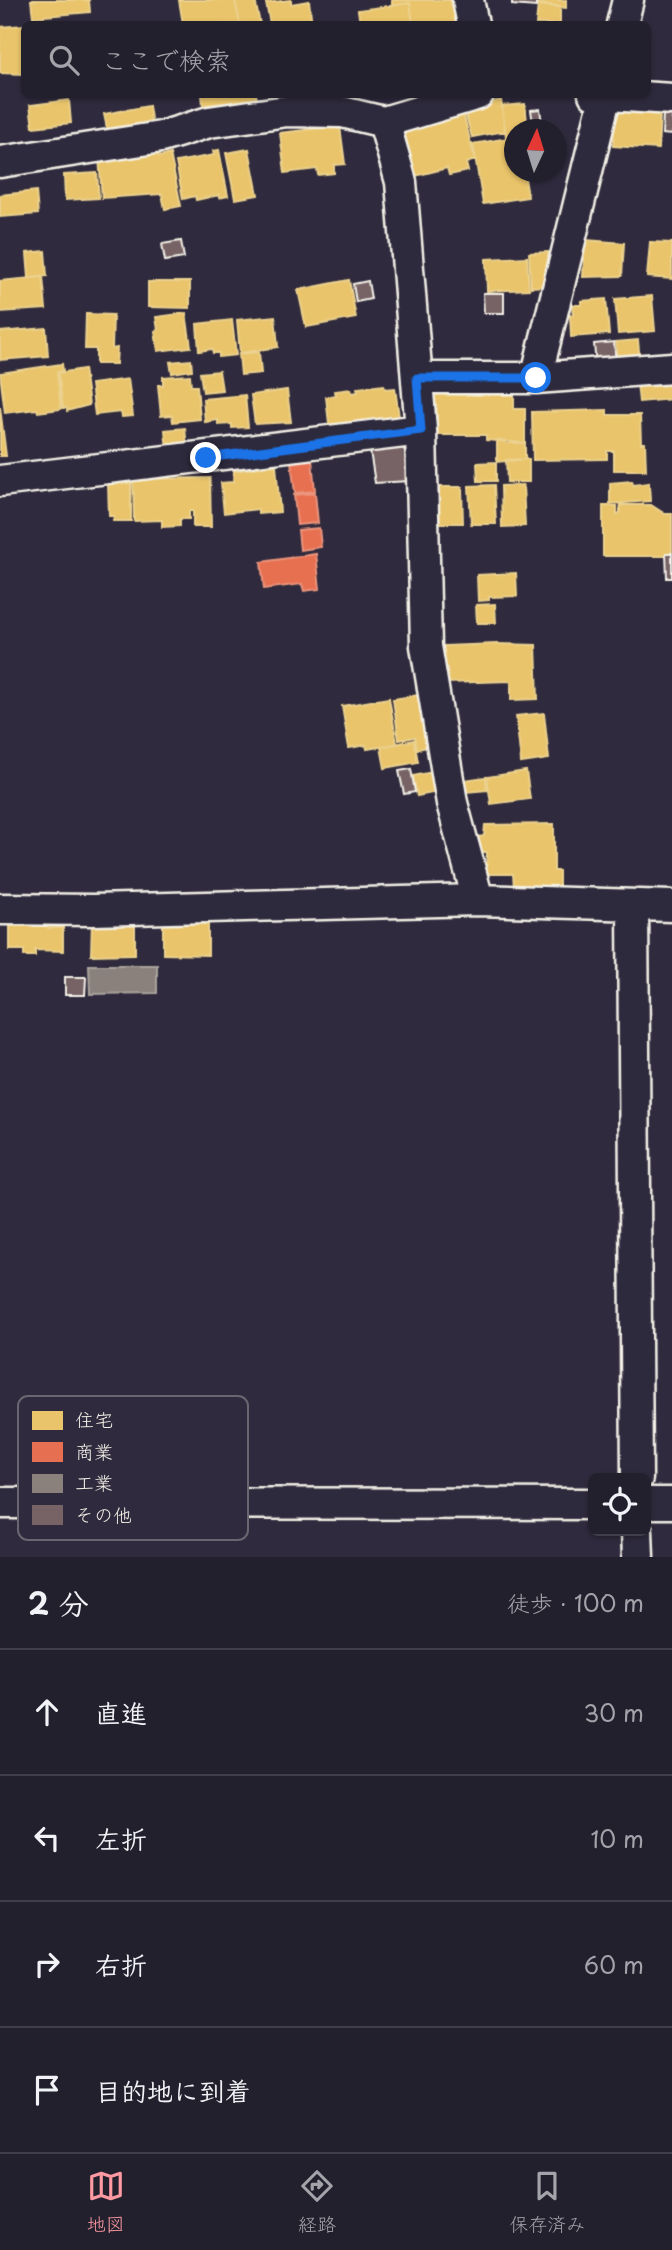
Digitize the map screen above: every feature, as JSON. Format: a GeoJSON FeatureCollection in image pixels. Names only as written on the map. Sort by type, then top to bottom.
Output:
{"type":"FeatureCollection","features":[{"type":"Feature","properties":{"kind":"street"},"geometry":{"type":"LineString","coordinates":[[468,0],[472,21]]}},
{"type":"Feature","properties":{"kind":"street"},"geometry":{"type":"LineString","coordinates":[[623,21],[628,0]]}},
{"type":"Feature","properties":{"kind":"street"},"geometry":{"type":"LineString","coordinates":[[0,162],[160,137],[209,122],[287,111],[342,113],[384,122],[465,98]]}},
{"type":"Feature","properties":{"kind":"street"},"geometry":{"type":"LineString","coordinates":[[536,378],[605,98]]}},
{"type":"Feature","properties":{"kind":"street"},"geometry":{"type":"LineString","coordinates":[[651,98],[672,99]]}},
{"type":"Feature","properties":{"kind":"street"},"geometry":{"type":"LineString","coordinates":[[384,122],[401,182],[417,378],[421,430],[426,646],[452,803],[478,900]]}},
{"type":"Feature","properties":{"kind":"street"},"geometry":{"type":"LineString","coordinates":[[417,378],[536,378],[672,368]]}},
{"type":"Feature","properties":{"kind":"street"},"geometry":{"type":"LineString","coordinates":[[0,481],[421,430]]}},
{"type":"Feature","properties":{"kind":"street"},"geometry":{"type":"LineString","coordinates":[[0,909],[93,910],[478,900],[672,906]]}},
{"type":"Feature","properties":{"kind":"street"},"geometry":{"type":"LineString","coordinates":[[633,906],[637,1473]]}},
{"type":"Feature","properties":{"kind":"street"},"geometry":{"type":"LineString","coordinates":[[0,1503],[18,1503]]}},
{"type":"Feature","properties":{"kind":"street"},"geometry":{"type":"LineString","coordinates":[[248,1503],[588,1504]]}},
{"type":"Feature","properties":{"kind":"street"},"geometry":{"type":"LineString","coordinates":[[651,1503],[672,1503]]}},
{"type":"Feature","properties":{"kind":"street"},"geometry":{"type":"LineString","coordinates":[[637,1536],[638,1557]]}},
{"type":"Feature","properties":{"kind":"building: 住宅"},"geometry":{"type":"Polygon","coordinates":[[[31,0],[89,0],[90,12],[33,17],[31,0]]]}},
{"type":"Feature","properties":{"kind":"building: 住宅"},"geometry":{"type":"Polygon","coordinates":[[[179,0],[235,0],[239,21],[182,21],[179,0]]]}},
{"type":"Feature","properties":{"kind":"building: 住宅"},"geometry":{"type":"Polygon","coordinates":[[[235,0],[255,0],[259,21],[239,21],[235,0]]]}},
{"type":"Feature","properties":{"kind":"building: 住宅"},"geometry":{"type":"Polygon","coordinates":[[[291,0],[291,4],[309,1],[312,21],[269,21],[266,3],[291,0]]]}},
{"type":"Feature","properties":{"kind":"building: 住宅"},"geometry":{"type":"Polygon","coordinates":[[[392,0],[456,0],[460,21],[413,21],[410,3],[392,6],[392,0]]]}},
{"type":"Feature","properties":{"kind":"building: 住宅"},"geometry":{"type":"Polygon","coordinates":[[[537,0],[566,0],[566,8],[537,5],[537,0]]]}},
{"type":"Feature","properties":{"kind":"building: 住宅"},"geometry":{"type":"Polygon","coordinates":[[[410,3],[413,21],[360,21],[358,10],[410,3]]]}},
{"type":"Feature","properties":{"kind":"building: 住宅"},"geometry":{"type":"Polygon","coordinates":[[[538,4],[560,6],[560,21],[536,21],[538,4]]]}},
{"type":"Feature","properties":{"kind":"building: 住宅"},"geometry":{"type":"Polygon","coordinates":[[[21,25],[21,74],[0,73],[0,27],[21,25]]]}},
{"type":"Feature","properties":{"kind":"building: 住宅"},"geometry":{"type":"Polygon","coordinates":[[[202,98],[257,100],[203,105],[202,98]]]}},
{"type":"Feature","properties":{"kind":"building: 住宅"},"geometry":{"type":"Polygon","coordinates":[[[69,100],[71,123],[33,127],[30,105],[69,100]]]}},
{"type":"Feature","properties":{"kind":"building: 住宅"},"geometry":{"type":"Polygon","coordinates":[[[501,100],[504,131],[472,137],[464,109],[501,100]]]}},
{"type":"Feature","properties":{"kind":"building: 住宅"},"geometry":{"type":"Polygon","coordinates":[[[525,104],[527,119],[504,119],[504,122],[502,106],[525,104]]]}},
{"type":"Feature","properties":{"kind":"building: 住宅"},"geometry":{"type":"Polygon","coordinates":[[[149,106],[152,126],[108,133],[104,114],[149,106]]]}},
{"type":"Feature","properties":{"kind":"building: 住宅"},"geometry":{"type":"Polygon","coordinates":[[[462,109],[475,160],[466,163],[468,171],[449,175],[447,168],[407,178],[400,132],[438,122],[436,116],[462,109]]]}},
{"type":"Feature","properties":{"kind":"building: 住宅"},"geometry":{"type":"Polygon","coordinates":[[[616,111],[660,114],[658,149],[613,146],[616,111]]]}},
{"type":"Feature","properties":{"kind":"building: 住宅"},"geometry":{"type":"Polygon","coordinates":[[[340,126],[345,164],[334,165],[334,173],[318,175],[317,169],[285,173],[280,133],[340,126]]]}},
{"type":"Feature","properties":{"kind":"building: 住宅"},"geometry":{"type":"Polygon","coordinates":[[[504,139],[504,182],[526,182],[528,197],[483,204],[473,144],[504,139]]]}},
{"type":"Feature","properties":{"kind":"building: 住宅"},"geometry":{"type":"Polygon","coordinates":[[[158,149],[159,157],[170,154],[181,206],[165,209],[162,194],[102,198],[99,157],[120,159],[119,152],[158,149]]]}},
{"type":"Feature","properties":{"kind":"building: 住宅"},"geometry":{"type":"Polygon","coordinates":[[[249,149],[258,195],[235,199],[226,153],[249,149]]]}},
{"type":"Feature","properties":{"kind":"building: 住宅"},"geometry":{"type":"Polygon","coordinates":[[[219,150],[228,196],[219,198],[219,195],[196,200],[195,196],[183,199],[176,162],[214,155],[213,151],[219,150]]]}},
{"type":"Feature","properties":{"kind":"building: 住宅"},"geometry":{"type":"Polygon","coordinates":[[[97,173],[99,198],[65,200],[64,175],[97,173]]]}},
{"type":"Feature","properties":{"kind":"building: 住宅"},"geometry":{"type":"Polygon","coordinates":[[[36,191],[38,214],[0,217],[0,195],[36,191]]]}},
{"type":"Feature","properties":{"kind":"building: 住宅"},"geometry":{"type":"Polygon","coordinates":[[[585,240],[624,243],[622,276],[583,277],[585,240]]]}},
{"type":"Feature","properties":{"kind":"building: 住宅"},"geometry":{"type":"Polygon","coordinates":[[[650,242],[672,243],[672,279],[647,277],[650,242]]]}},
{"type":"Feature","properties":{"kind":"building: 住宅"},"geometry":{"type":"Polygon","coordinates":[[[45,251],[47,276],[29,278],[27,253],[45,251]]]}},
{"type":"Feature","properties":{"kind":"building: 住宅"},"geometry":{"type":"Polygon","coordinates":[[[548,252],[545,286],[531,287],[529,253],[548,252]]]}},
{"type":"Feature","properties":{"kind":"building: 住宅"},"geometry":{"type":"Polygon","coordinates":[[[527,257],[529,289],[487,291],[486,259],[527,257]]]}},
{"type":"Feature","properties":{"kind":"building: 住宅"},"geometry":{"type":"Polygon","coordinates":[[[43,277],[46,309],[0,312],[0,281],[43,277]]]}},
{"type":"Feature","properties":{"kind":"building: 住宅"},"geometry":{"type":"Polygon","coordinates":[[[349,280],[356,318],[306,327],[298,290],[349,280]]]}},
{"type":"Feature","properties":{"kind":"building: 住宅"},"geometry":{"type":"Polygon","coordinates":[[[148,282],[190,282],[190,308],[148,307],[148,282]]]}},
{"type":"Feature","properties":{"kind":"building: 住宅"},"geometry":{"type":"Polygon","coordinates":[[[652,296],[655,331],[618,334],[615,299],[652,296]]]}},
{"type":"Feature","properties":{"kind":"building: 住宅"},"geometry":{"type":"Polygon","coordinates":[[[606,299],[609,334],[571,337],[572,305],[581,305],[581,301],[606,299]]]}},
{"type":"Feature","properties":{"kind":"building: 住宅"},"geometry":{"type":"Polygon","coordinates":[[[186,313],[191,347],[158,351],[156,317],[186,313]]]}},
{"type":"Feature","properties":{"kind":"building: 住宅"},"geometry":{"type":"Polygon","coordinates":[[[86,314],[113,315],[112,349],[117,348],[116,364],[96,364],[96,349],[85,349],[86,314]]]}},
{"type":"Feature","properties":{"kind":"building: 住宅"},"geometry":{"type":"Polygon","coordinates":[[[275,316],[278,347],[240,353],[237,320],[275,316]]]}},
{"type":"Feature","properties":{"kind":"building: 住宅"},"geometry":{"type":"Polygon","coordinates":[[[232,320],[236,355],[219,357],[219,353],[213,353],[212,349],[199,351],[197,324],[232,320]]]}},
{"type":"Feature","properties":{"kind":"building: 住宅"},"geometry":{"type":"Polygon","coordinates":[[[46,328],[48,356],[0,360],[0,332],[46,328]]]}},
{"type":"Feature","properties":{"kind":"building: 住宅"},"geometry":{"type":"Polygon","coordinates":[[[638,340],[640,362],[618,364],[616,342],[638,340]]]}},
{"type":"Feature","properties":{"kind":"building: 住宅"},"geometry":{"type":"Polygon","coordinates":[[[259,352],[261,373],[241,375],[239,354],[259,352]]]}},
{"type":"Feature","properties":{"kind":"building: 住宅"},"geometry":{"type":"Polygon","coordinates":[[[191,360],[192,370],[172,373],[170,362],[191,360]]]}},
{"type":"Feature","properties":{"kind":"building: 住宅"},"geometry":{"type":"Polygon","coordinates":[[[62,364],[63,371],[57,372],[61,409],[5,413],[0,373],[62,364]]]}},
{"type":"Feature","properties":{"kind":"building: 住宅"},"geometry":{"type":"Polygon","coordinates":[[[84,369],[89,405],[67,411],[67,408],[63,408],[58,373],[84,369]]]}},
{"type":"Feature","properties":{"kind":"building: 住宅"},"geometry":{"type":"Polygon","coordinates":[[[219,371],[222,390],[203,392],[200,373],[219,371]]]}},
{"type":"Feature","properties":{"kind":"building: 住宅"},"geometry":{"type":"Polygon","coordinates":[[[190,375],[191,386],[197,386],[200,419],[173,422],[172,415],[161,416],[158,385],[163,385],[163,377],[190,375]]]}},
{"type":"Feature","properties":{"kind":"building: 住宅"},"geometry":{"type":"Polygon","coordinates":[[[128,379],[133,416],[122,417],[121,412],[95,415],[91,384],[128,379]]]}},
{"type":"Feature","properties":{"kind":"building: 住宅"},"geometry":{"type":"Polygon","coordinates":[[[672,380],[672,399],[639,402],[637,383],[672,380]]]}},
{"type":"Feature","properties":{"kind":"building: 住宅"},"geometry":{"type":"Polygon","coordinates":[[[384,385],[385,389],[395,388],[400,424],[330,432],[326,397],[336,395],[335,391],[351,389],[352,393],[358,392],[357,388],[384,385]]]}},
{"type":"Feature","properties":{"kind":"building: 住宅"},"geometry":{"type":"Polygon","coordinates":[[[287,390],[291,422],[255,424],[251,395],[287,390]]]}},
{"type":"Feature","properties":{"kind":"building: 住宅"},"geometry":{"type":"Polygon","coordinates":[[[434,394],[514,395],[514,409],[525,409],[525,443],[486,440],[486,435],[437,435],[434,394]]]}},
{"type":"Feature","properties":{"kind":"building: 住宅"},"geometry":{"type":"Polygon","coordinates":[[[245,395],[248,427],[218,425],[218,420],[205,422],[203,399],[245,395]]]}},
{"type":"Feature","properties":{"kind":"building: 住宅"},"geometry":{"type":"Polygon","coordinates":[[[0,407],[6,456],[0,456],[0,407]]]}},
{"type":"Feature","properties":{"kind":"building: 住宅"},"geometry":{"type":"Polygon","coordinates":[[[607,410],[607,415],[640,415],[646,470],[614,470],[614,451],[607,451],[607,459],[533,460],[532,412],[607,410]]]}},
{"type":"Feature","properties":{"kind":"building: 住宅"},"geometry":{"type":"Polygon","coordinates":[[[185,428],[187,448],[167,450],[165,430],[185,428]]]}},
{"type":"Feature","properties":{"kind":"building: 住宅"},"geometry":{"type":"Polygon","coordinates":[[[497,440],[525,443],[525,459],[497,462],[497,440]]]}},
{"type":"Feature","properties":{"kind":"building: 住宅"},"geometry":{"type":"Polygon","coordinates":[[[529,459],[529,482],[507,482],[506,460],[529,459]]]}},
{"type":"Feature","properties":{"kind":"building: 住宅"},"geometry":{"type":"Polygon","coordinates":[[[496,462],[496,481],[478,481],[477,463],[496,462]]]}},
{"type":"Feature","properties":{"kind":"building: 住宅"},"geometry":{"type":"Polygon","coordinates":[[[276,465],[280,512],[258,514],[258,509],[224,513],[221,483],[233,482],[234,471],[276,465]]]}},
{"type":"Feature","properties":{"kind":"building: 住宅"},"geometry":{"type":"Polygon","coordinates":[[[210,478],[211,527],[193,527],[193,511],[189,511],[189,519],[180,519],[180,526],[162,527],[162,520],[134,521],[133,479],[210,478]]]}},
{"type":"Feature","properties":{"kind":"building: 住宅"},"geometry":{"type":"Polygon","coordinates":[[[632,481],[633,485],[649,483],[650,501],[610,504],[610,483],[632,481]]]}},
{"type":"Feature","properties":{"kind":"building: 住宅"},"geometry":{"type":"Polygon","coordinates":[[[131,483],[131,521],[113,521],[114,516],[109,516],[108,484],[131,483]]]}},
{"type":"Feature","properties":{"kind":"building: 住宅"},"geometry":{"type":"Polygon","coordinates":[[[494,485],[496,524],[471,524],[469,486],[494,485]]]}},
{"type":"Feature","properties":{"kind":"building: 住宅"},"geometry":{"type":"Polygon","coordinates":[[[523,485],[525,526],[502,527],[501,486],[523,485]]]}},
{"type":"Feature","properties":{"kind":"building: 住宅"},"geometry":{"type":"Polygon","coordinates":[[[434,487],[462,487],[463,523],[438,523],[434,487]]]}},
{"type":"Feature","properties":{"kind":"building: 住宅"},"geometry":{"type":"Polygon","coordinates":[[[620,505],[651,505],[665,514],[672,514],[672,553],[666,553],[667,556],[603,556],[603,506],[617,506],[617,514],[620,513],[620,505]]]}},
{"type":"Feature","properties":{"kind":"building: 住宅"},"geometry":{"type":"Polygon","coordinates":[[[516,573],[517,596],[489,597],[489,600],[478,601],[477,575],[516,573]]]}},
{"type":"Feature","properties":{"kind":"building: 住宅"},"geometry":{"type":"Polygon","coordinates":[[[495,604],[496,623],[477,623],[476,605],[495,604]]]}},
{"type":"Feature","properties":{"kind":"building: 住宅"},"geometry":{"type":"Polygon","coordinates":[[[536,645],[538,699],[511,700],[511,681],[445,683],[444,646],[536,645]]]}},
{"type":"Feature","properties":{"kind":"building: 住宅"},"geometry":{"type":"Polygon","coordinates":[[[425,694],[433,746],[417,749],[415,737],[399,740],[393,699],[425,694]]]}},
{"type":"Feature","properties":{"kind":"building: 住宅"},"geometry":{"type":"Polygon","coordinates":[[[389,698],[397,744],[367,749],[366,745],[349,748],[342,706],[389,698]]]}},
{"type":"Feature","properties":{"kind":"building: 住宅"},"geometry":{"type":"Polygon","coordinates":[[[544,713],[549,759],[521,763],[516,716],[544,713]]]}},
{"type":"Feature","properties":{"kind":"building: 住宅"},"geometry":{"type":"Polygon","coordinates":[[[414,740],[418,762],[385,768],[381,747],[414,740]]]}},
{"type":"Feature","properties":{"kind":"building: 住宅"},"geometry":{"type":"Polygon","coordinates":[[[438,771],[442,791],[417,796],[413,776],[438,771]]]}},
{"type":"Feature","properties":{"kind":"building: 住宅"},"geometry":{"type":"Polygon","coordinates":[[[526,771],[530,799],[491,804],[487,777],[526,771]]]}},
{"type":"Feature","properties":{"kind":"building: 住宅"},"geometry":{"type":"Polygon","coordinates":[[[486,777],[487,790],[466,792],[464,780],[486,777]]]}},
{"type":"Feature","properties":{"kind":"building: 住宅"},"geometry":{"type":"Polygon","coordinates":[[[554,824],[554,871],[559,871],[559,889],[514,887],[513,874],[487,874],[487,852],[477,852],[477,837],[484,836],[485,825],[554,824]]]}},
{"type":"Feature","properties":{"kind":"building: 住宅"},"geometry":{"type":"Polygon","coordinates":[[[10,919],[48,920],[48,928],[63,928],[63,951],[35,950],[35,956],[24,956],[24,950],[10,950],[10,919]]]}},
{"type":"Feature","properties":{"kind":"building: 住宅"},"geometry":{"type":"Polygon","coordinates":[[[92,921],[135,922],[135,954],[91,955],[92,921]]]}},
{"type":"Feature","properties":{"kind":"building: 住宅"},"geometry":{"type":"Polygon","coordinates":[[[163,922],[208,922],[208,955],[163,954],[163,922]]]}},
{"type":"Feature","properties":{"kind":"building: 商業"},"geometry":{"type":"Polygon","coordinates":[[[312,459],[315,491],[295,493],[291,461],[312,459]]]}},
{"type":"Feature","properties":{"kind":"building: 商業"},"geometry":{"type":"Polygon","coordinates":[[[315,493],[318,523],[297,525],[294,495],[315,493]]]}},
{"type":"Feature","properties":{"kind":"building: 商業"},"geometry":{"type":"Polygon","coordinates":[[[319,528],[321,547],[300,550],[298,530],[319,528]]]}},
{"type":"Feature","properties":{"kind":"building: 商業"},"geometry":{"type":"Polygon","coordinates":[[[316,554],[320,589],[304,591],[302,584],[264,589],[261,562],[316,554]]]}},
{"type":"Feature","properties":{"kind":"building: 工業"},"geometry":{"type":"Polygon","coordinates":[[[89,965],[157,965],[157,993],[90,994],[89,965]]]}},
{"type":"Feature","properties":{"kind":"building: その他"},"geometry":{"type":"Polygon","coordinates":[[[512,0],[536,0],[536,7],[512,5],[512,0]]]}},
{"type":"Feature","properties":{"kind":"building: その他"},"geometry":{"type":"Polygon","coordinates":[[[540,109],[541,119],[532,119],[531,110],[540,109]]]}},
{"type":"Feature","properties":{"kind":"building: その他"},"geometry":{"type":"Polygon","coordinates":[[[663,114],[672,114],[672,135],[662,134],[663,114]]]}},
{"type":"Feature","properties":{"kind":"building: その他"},"geometry":{"type":"Polygon","coordinates":[[[181,241],[184,258],[165,261],[162,244],[181,241]]]}},
{"type":"Feature","properties":{"kind":"building: その他"},"geometry":{"type":"Polygon","coordinates":[[[368,281],[371,299],[356,302],[353,284],[368,281]]]}},
{"type":"Feature","properties":{"kind":"building: その他"},"geometry":{"type":"Polygon","coordinates":[[[483,293],[504,293],[504,313],[484,313],[483,293]]]}},
{"type":"Feature","properties":{"kind":"building: その他"},"geometry":{"type":"Polygon","coordinates":[[[614,342],[616,363],[596,365],[594,344],[614,342]]]}},
{"type":"Feature","properties":{"kind":"building: その他"},"geometry":{"type":"Polygon","coordinates":[[[401,447],[408,453],[409,481],[375,483],[370,451],[401,447]]]}},
{"type":"Feature","properties":{"kind":"building: その他"},"geometry":{"type":"Polygon","coordinates":[[[666,553],[672,553],[672,578],[667,578],[666,553]]]}},
{"type":"Feature","properties":{"kind":"building: その他"},"geometry":{"type":"Polygon","coordinates":[[[411,769],[415,792],[404,794],[399,771],[411,769]]]}},
{"type":"Feature","properties":{"kind":"building: その他"},"geometry":{"type":"Polygon","coordinates":[[[65,977],[86,977],[85,995],[65,995],[65,977]]]}},
{"type":"Feature","properties":{"kind":"route"},"geometry":{"type":"LineString","coordinates":[[206,458],[421,430],[417,378],[536,378]]}}]}
